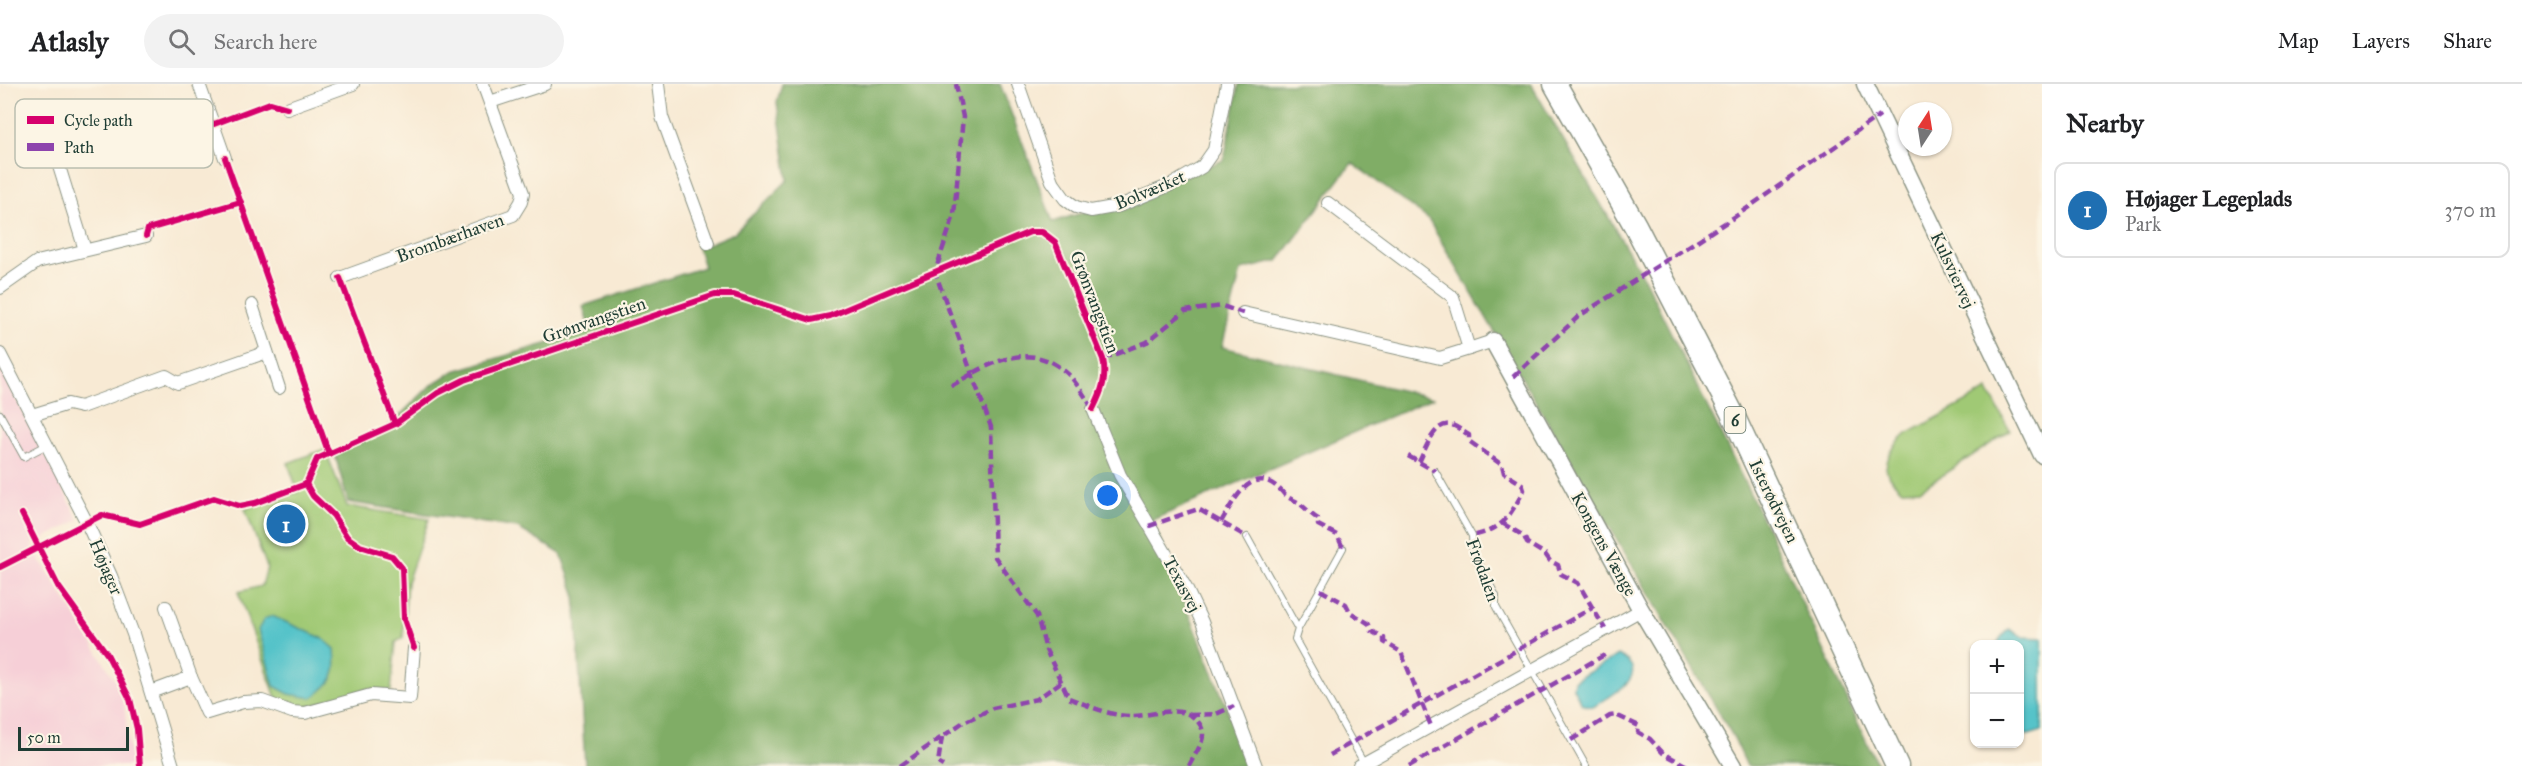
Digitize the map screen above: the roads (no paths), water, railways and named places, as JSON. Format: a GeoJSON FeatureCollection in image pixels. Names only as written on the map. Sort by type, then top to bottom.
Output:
{"type":"FeatureCollection","features":[{"type":"Feature","properties":{"kind":"highway","name":"Isterødvejen"},"geometry":{"type":"LineString","coordinates":[[1554,84],[1636,227],[1726,403],[1897,766]]}},
{"type":"Feature","properties":{"kind":"street"},"geometry":{"type":"LineString","coordinates":[[200,84],[205,99]]}},
{"type":"Feature","properties":{"kind":"street"},"geometry":{"type":"LineString","coordinates":[[287,108],[353,84]]}},
{"type":"Feature","properties":{"kind":"street","name":"Brombærhaven"},"geometry":{"type":"LineString","coordinates":[[340,278],[513,215],[518,210],[523,193],[483,84]]}},
{"type":"Feature","properties":{"kind":"street"},"geometry":{"type":"LineString","coordinates":[[490,102],[545,84]]}},
{"type":"Feature","properties":{"kind":"street"},"geometry":{"type":"LineString","coordinates":[[658,84],[662,117],[708,243]]}},
{"type":"Feature","properties":{"kind":"street","name":"Bolværket"},"geometry":{"type":"LineString","coordinates":[[1018,84],[1052,182],[1065,199],[1076,207],[1091,211],[1119,206],[1173,184],[1202,167],[1214,150],[1227,84]]}},
{"type":"Feature","properties":{"kind":"street","name":"Kulsviervej"},"geometry":{"type":"LineString","coordinates":[[1865,84],[2042,455]]}},
{"type":"Feature","properties":{"kind":"street"},"geometry":{"type":"LineString","coordinates":[[213,122],[225,158]]}},
{"type":"Feature","properties":{"kind":"street"},"geometry":{"type":"LineString","coordinates":[[60,168],[85,250]]}},
{"type":"Feature","properties":{"kind":"street"},"geometry":{"type":"LineString","coordinates":[[1328,203],[1453,297],[1469,349]]}},
{"type":"Feature","properties":{"kind":"street"},"geometry":{"type":"LineString","coordinates":[[0,288],[37,262],[146,236]]}},
{"type":"Feature","properties":{"kind":"street"},"geometry":{"type":"LineString","coordinates":[[252,305],[279,388]]}},
{"type":"Feature","properties":{"kind":"street","name":"Kongens Vænge"},"geometry":{"type":"LineString","coordinates":[[1243,313],[1440,358],[1493,341],[1641,609],[1733,766]]}},
{"type":"Feature","properties":{"kind":"street"},"geometry":{"type":"LineString","coordinates":[[32,415],[68,404],[81,406],[166,376],[178,383],[267,352]]}},
{"type":"Feature","properties":{"kind":"street","name":"Højager"},"geometry":{"type":"LineString","coordinates":[[0,354],[111,576],[133,634],[174,766]]}},
{"type":"Feature","properties":{"kind":"street","name":"Texasvej"},"geometry":{"type":"LineString","coordinates":[[1094,409],[1120,475],[1186,588],[1202,622],[1256,766]]}},
{"type":"Feature","properties":{"kind":"street"},"geometry":{"type":"LineString","coordinates":[[166,607],[191,677],[207,712],[243,702],[262,701],[292,712],[305,713],[371,695],[410,698],[414,648]]}},
{"type":"Feature","properties":{"kind":"street"},"geometry":{"type":"LineString","coordinates":[[1363,765],[1641,609]]}},
{"type":"Feature","properties":{"kind":"street"},"geometry":{"type":"LineString","coordinates":[[151,692],[191,677]]}},
{"type":"Feature","properties":{"kind":"lane"},"geometry":{"type":"LineString","coordinates":[[0,414],[24,458],[47,446]]}},
{"type":"Feature","properties":{"kind":"lane","name":"Frødalen"},"geometry":{"type":"LineString","coordinates":[[1435,471],[1472,536],[1473,553],[1496,596],[1496,607],[1586,766]]}},
{"type":"Feature","properties":{"kind":"lane"},"geometry":{"type":"LineString","coordinates":[[1247,537],[1298,629]]}},
{"type":"Feature","properties":{"kind":"lane"},"geometry":{"type":"LineString","coordinates":[[1343,548],[1298,629],[1295,639],[1363,765]]}},
{"type":"Feature","properties":{"kind":"water"},"geometry":{"type":"Polygon","coordinates":[[[272,616],[322,638],[335,649],[336,666],[333,678],[312,698],[289,694],[274,686],[258,630],[264,619],[272,616]]]}},
{"type":"Feature","properties":{"kind":"water"},"geometry":{"type":"Polygon","coordinates":[[[2009,629],[2022,637],[2042,638],[2042,731],[2024,734],[2024,640],[1999,640],[2009,629]]]}},
{"type":"Feature","properties":{"kind":"water"},"geometry":{"type":"Polygon","coordinates":[[[1618,655],[1629,662],[1633,670],[1626,684],[1593,707],[1582,704],[1573,688],[1574,681],[1618,655]]]}},
{"type":"Feature","properties":{"kind":"place","name":"Højager Legeplads"},"geometry":{"type":"Point","coordinates":[286,524]}}]}
